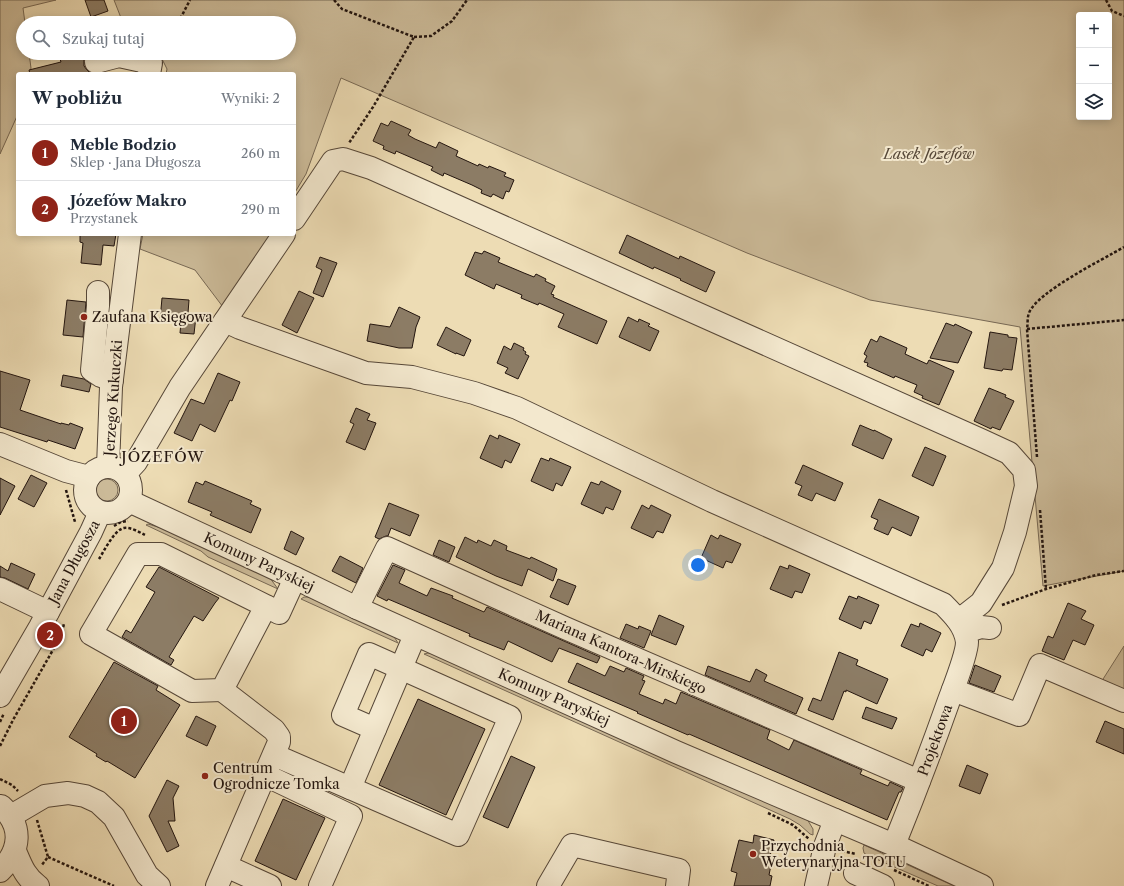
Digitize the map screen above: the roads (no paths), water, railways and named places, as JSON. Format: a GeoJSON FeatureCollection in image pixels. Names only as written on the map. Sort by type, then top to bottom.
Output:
{"type":"FeatureCollection","features":[{"type":"Feature","properties":{"kind":"street"},"geometry":{"type":"LineString","coordinates":[[96,62],[103,60]]}},
{"type":"Feature","properties":{"kind":"street"},"geometry":{"type":"LineString","coordinates":[[129,60],[150,68]]}},
{"type":"Feature","properties":{"kind":"street"},"geometry":{"type":"LineString","coordinates":[[296,216],[334,161],[343,159],[371,168],[981,440],[1009,454],[1024,470],[1026,486],[1015,532],[1003,568],[981,603],[967,614],[961,625]]}},
{"type":"Feature","properties":{"kind":"street","name":"Jerzego Kukuczki"},"geometry":{"type":"LineString","coordinates":[[116,470],[109,414],[130,236]]}},
{"type":"Feature","properties":{"kind":"street"},"geometry":{"type":"LineString","coordinates":[[116,470],[129,480],[131,494],[125,506],[113,513],[100,512],[89,504],[86,497],[85,490],[88,477],[97,469],[116,470],[136,462],[180,387],[283,236]]}},
{"type":"Feature","properties":{"kind":"street"},"geometry":{"type":"LineString","coordinates":[[98,292],[92,370],[101,376],[112,380]]}},
{"type":"Feature","properties":{"kind":"street"},"geometry":{"type":"LineString","coordinates":[[225,321],[240,328],[366,373],[412,377],[474,393],[517,408],[712,501],[943,604],[961,625],[990,628]]}},
{"type":"Feature","properties":{"kind":"street"},"geometry":{"type":"LineString","coordinates":[[0,444],[66,471],[88,477]]}},
{"type":"Feature","properties":{"kind":"street","name":"Komuny Paryskiej"},"geometry":{"type":"LineString","coordinates":[[128,501],[415,635],[669,748],[894,845],[982,886]]}},
{"type":"Feature","properties":{"kind":"street","name":"Jana Długosza"},"geometry":{"type":"LineString","coordinates":[[0,696],[48,612],[91,532],[100,512]]}},
{"type":"Feature","properties":{"kind":"street","name":"Mariana Kantora-Mirskiego"},"geometry":{"type":"LineString","coordinates":[[357,608],[387,548],[919,782]]}},
{"type":"Feature","properties":{"kind":"street"},"geometry":{"type":"LineString","coordinates":[[217,886],[274,755],[279,742],[279,737],[274,730],[222,690],[192,691],[91,634],[138,554],[161,554],[279,613],[295,578]]}},
{"type":"Feature","properties":{"kind":"street"},"geometry":{"type":"LineString","coordinates":[[0,589],[48,612]]}},
{"type":"Feature","properties":{"kind":"street"},"geometry":{"type":"LineString","coordinates":[[222,690],[266,606]]}},
{"type":"Feature","properties":{"kind":"street","name":"Projektowa"},"geometry":{"type":"LineString","coordinates":[[894,845],[919,782],[965,654],[967,643],[961,625]]}},
{"type":"Feature","properties":{"kind":"street"},"geometry":{"type":"LineString","coordinates":[[350,788],[415,635]]}},
{"type":"Feature","properties":{"kind":"street"},"geometry":{"type":"LineString","coordinates":[[274,755],[458,835],[510,717],[369,654],[343,715],[375,729]]}},
{"type":"Feature","properties":{"kind":"street"},"geometry":{"type":"LineString","coordinates":[[953,690],[1019,715],[1040,665],[1124,701]]}},
{"type":"Feature","properties":{"kind":"street"},"geometry":{"type":"LineString","coordinates":[[265,775],[351,816],[320,886]]}},
{"type":"Feature","properties":{"kind":"street"},"geometry":{"type":"LineString","coordinates":[[0,871],[7,864],[15,851],[17,834],[6,810],[45,796],[68,793],[85,796],[98,802],[114,817],[147,875],[159,886]]}},
{"type":"Feature","properties":{"kind":"street"},"geometry":{"type":"LineString","coordinates":[[816,886],[825,846],[835,820]]}},
{"type":"Feature","properties":{"kind":"street"},"geometry":{"type":"LineString","coordinates":[[548,886],[572,846],[679,870],[677,886]]}},
{"type":"Feature","properties":{"kind":"street"},"geometry":{"type":"LineString","coordinates":[[15,851],[22,868],[34,883]]}},
{"type":"Feature","properties":{"kind":"street"},"geometry":{"type":"LineString","coordinates":[[226,866],[270,886]]}},
{"type":"Feature","properties":{"kind":"street"},"geometry":{"type":"LineString","coordinates":[[855,873],[883,886]]}},
{"type":"Feature","properties":{"kind":"street"},"geometry":{"type":"LineString","coordinates":[[0,879],[34,883]]}},
{"type":"Feature","properties":{"kind":"place","name":"Zaufana Księgowa"},"geometry":{"type":"Point","coordinates":[84,317]}},
{"type":"Feature","properties":{"kind":"place","name":"Józefów Makro"},"geometry":{"type":"Point","coordinates":[50,635]}},
{"type":"Feature","properties":{"kind":"place","name":"Meble Bodzio"},"geometry":{"type":"Point","coordinates":[124,721]}},
{"type":"Feature","properties":{"kind":"place","name":"Centrum Ogrodnicze Tomka"},"geometry":{"type":"Point","coordinates":[205,776]}},
{"type":"Feature","properties":{"kind":"place","name":"Przychodnia Weterynaryjna TOTU"},"geometry":{"type":"Point","coordinates":[753,854]}},
{"type":"Feature","properties":{"kind":"district","name":"JÓZEFÓW"},"geometry":{"type":"Point","coordinates":[163,457]}},
{"type":"Feature","properties":{"kind":"park label","name":"Lasek Józefów"},"geometry":{"type":"Point","coordinates":[929,154]}}]}
